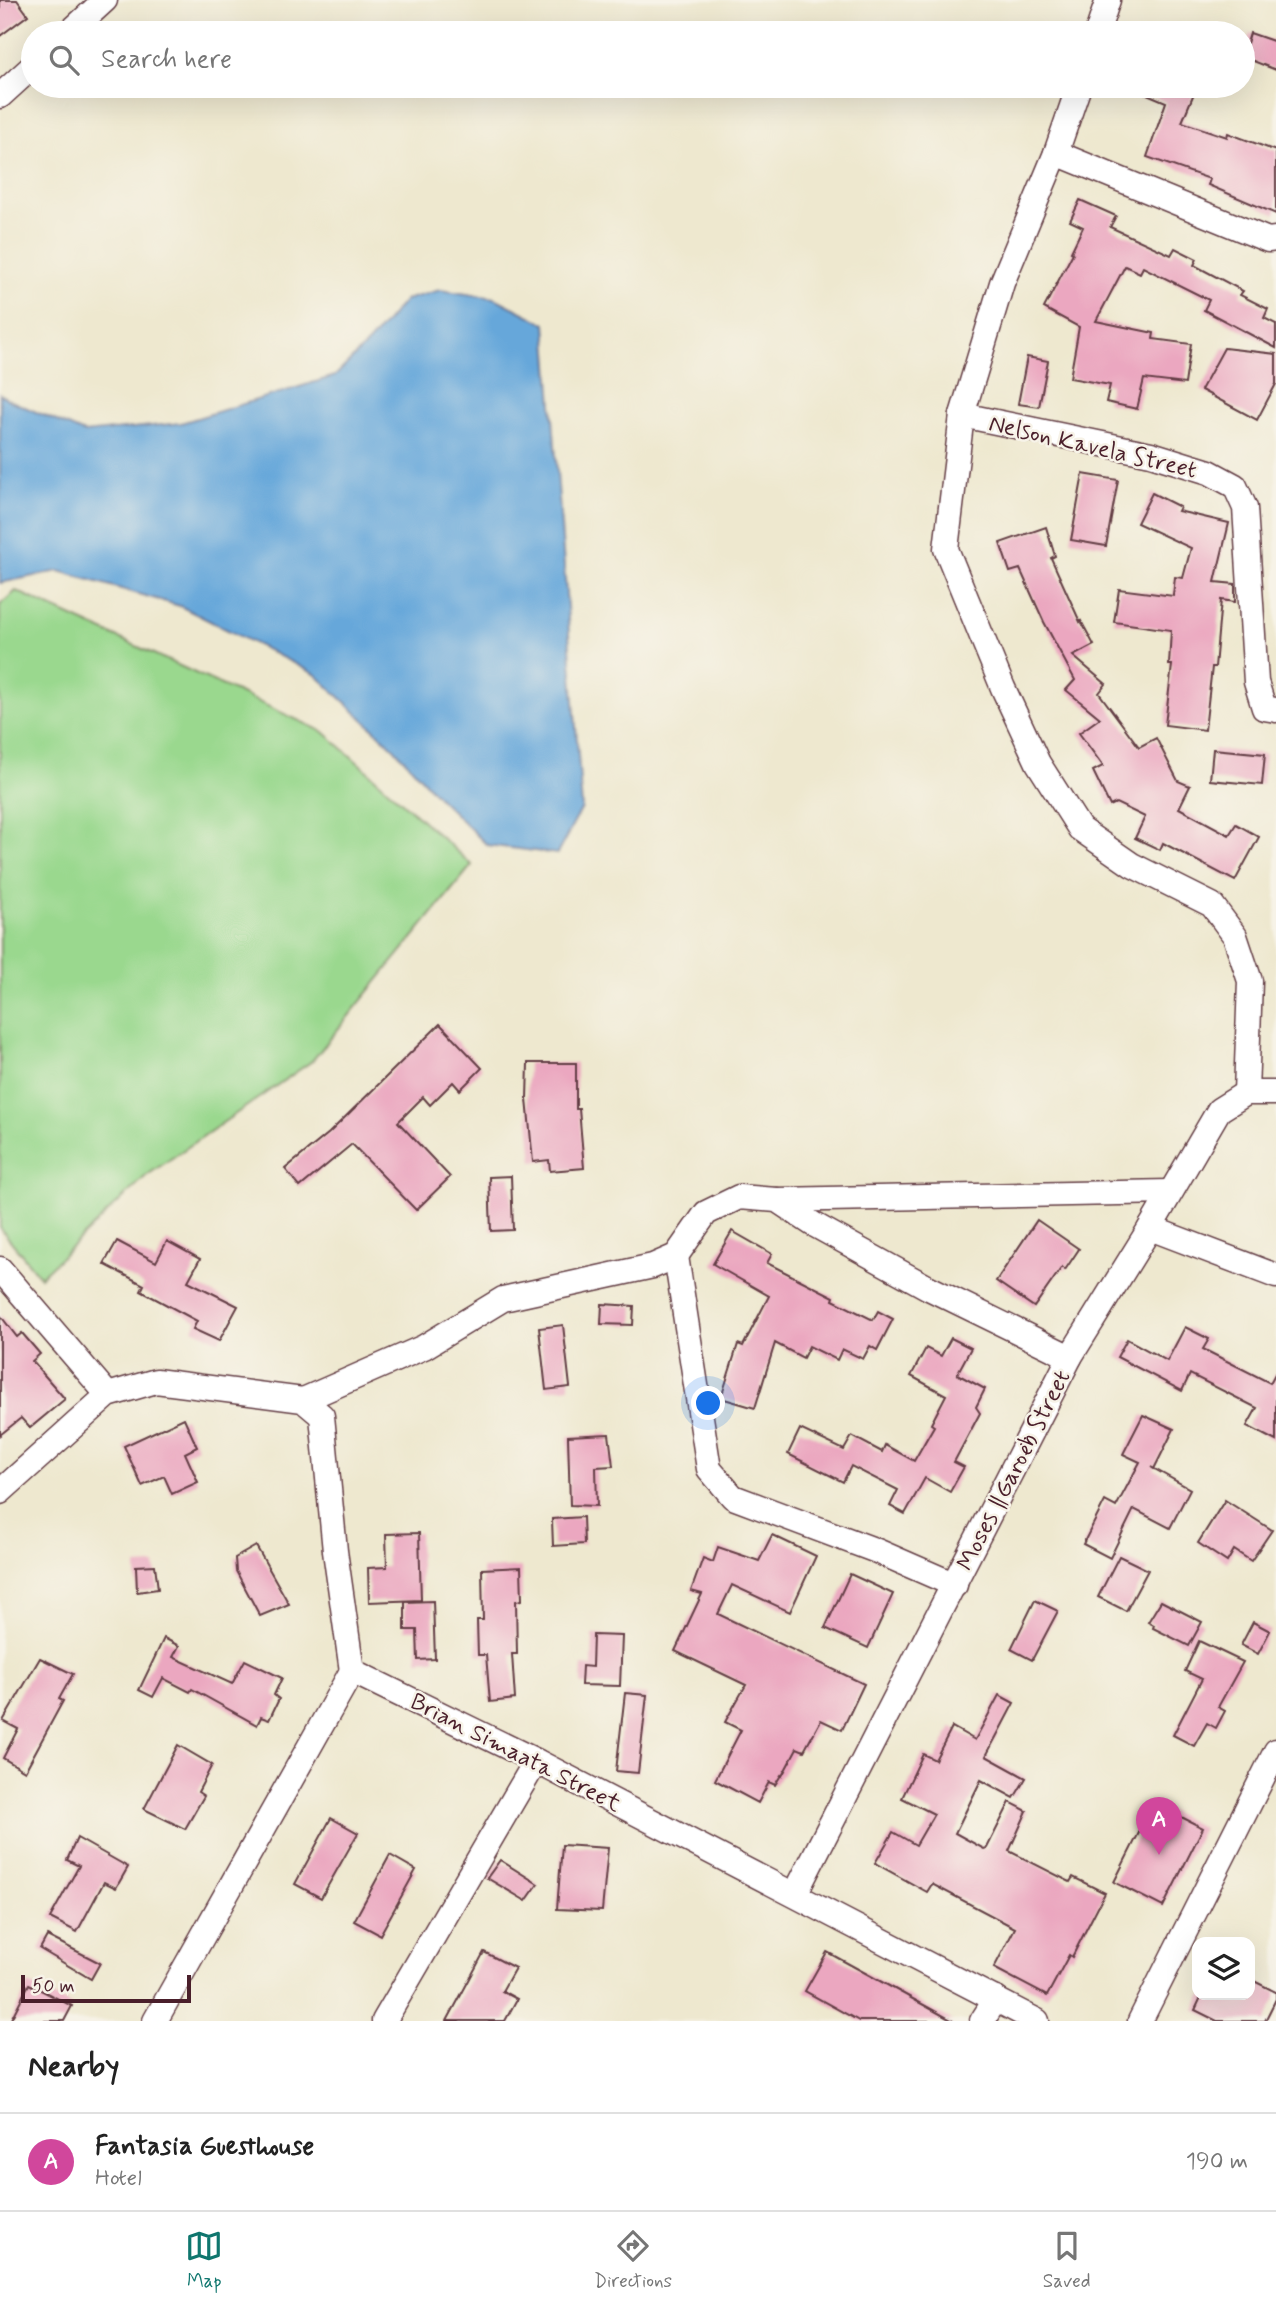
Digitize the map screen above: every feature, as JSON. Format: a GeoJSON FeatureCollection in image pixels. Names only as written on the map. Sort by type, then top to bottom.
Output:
{"type":"FeatureCollection","features":[{"type":"Feature","properties":{"kind":"street"},"geometry":{"type":"LineString","coordinates":[[1101,21],[1108,0]]}},
{"type":"Feature","properties":{"kind":"street"},"geometry":{"type":"LineString","coordinates":[[80,21],[96,3]]}},
{"type":"Feature","properties":{"kind":"street"},"geometry":{"type":"LineString","coordinates":[[0,96],[21,77]]}},
{"type":"Feature","properties":{"kind":"street"},"geometry":{"type":"LineString","coordinates":[[1075,98],[1056,153],[1002,283],[962,415],[946,549],[983,642],[1038,763],[1080,829],[1132,864],[1212,905],[1234,936],[1250,981],[1246,1093],[1276,1093]]}},
{"type":"Feature","properties":{"kind":"street"},"geometry":{"type":"LineString","coordinates":[[1056,153],[1268,240],[1276,239]]}},
{"type":"Feature","properties":{"kind":"street","name":"Nelson Kavela Street"},"geometry":{"type":"LineString","coordinates":[[962,415],[1152,454],[1209,472],[1235,486],[1245,508],[1256,682],[1264,708],[1276,710]]}},
{"type":"Feature","properties":{"kind":"street","name":"Moses ǁGaroëb Street"},"geometry":{"type":"LineString","coordinates":[[795,1894],[1070,1357],[1219,1110],[1246,1093]]}},
{"type":"Feature","properties":{"kind":"street"},"geometry":{"type":"LineString","coordinates":[[0,1492],[108,1395],[156,1381],[303,1400],[424,1347],[503,1299],[653,1266],[676,1256],[706,1213],[739,1197],[777,1200],[1170,1192]]}},
{"type":"Feature","properties":{"kind":"street"},"geometry":{"type":"LineString","coordinates":[[777,1200],[813,1224],[927,1287],[1070,1357]]}},
{"type":"Feature","properties":{"kind":"street"},"geometry":{"type":"LineString","coordinates":[[1150,1228],[1276,1276]]}},
{"type":"Feature","properties":{"kind":"street"},"geometry":{"type":"LineString","coordinates":[[676,1256],[709,1469],[733,1497],[877,1551],[955,1586]]}},
{"type":"Feature","properties":{"kind":"street"},"geometry":{"type":"LineString","coordinates":[[0,1269],[108,1395]]}},
{"type":"Feature","properties":{"kind":"street"},"geometry":{"type":"LineString","coordinates":[[155,2021],[352,1671],[335,1551],[322,1416],[303,1400]]}},
{"type":"Feature","properties":{"kind":"street","name":"Brian Simaata Street"},"geometry":{"type":"LineString","coordinates":[[352,1671],[536,1761],[1037,2021]]}},
{"type":"Feature","properties":{"kind":"street"},"geometry":{"type":"LineString","coordinates":[[1140,2021],[1276,1751]]}},
{"type":"Feature","properties":{"kind":"street"},"geometry":{"type":"LineString","coordinates":[[384,2021],[536,1761]]}},
{"type":"Feature","properties":{"kind":"street"},"geometry":{"type":"LineString","coordinates":[[982,2021],[996,2000]]}},
{"type":"Feature","properties":{"kind":"green space"},"geometry":{"type":"Polygon","coordinates":[[[16,591],[324,732],[472,865],[312,1061],[146,1176],[40,1277],[0,1228],[0,605],[16,591]]]}},
{"type":"Feature","properties":{"kind":"water"},"geometry":{"type":"Polygon","coordinates":[[[440,290],[495,298],[546,324],[582,808],[557,854],[487,845],[394,748],[315,674],[180,606],[59,571],[0,583],[0,394],[84,433],[181,423],[335,376],[405,300],[440,290]]]}},
{"type":"Feature","properties":{"kind":"building"},"geometry":{"type":"Polygon","coordinates":[[[0,0],[17,0],[28,15],[0,36],[0,0]]]}},
{"type":"Feature","properties":{"kind":"building"},"geometry":{"type":"Polygon","coordinates":[[[1255,35],[1276,42],[1276,70],[1255,62],[1255,35]]]}},
{"type":"Feature","properties":{"kind":"building"},"geometry":{"type":"Polygon","coordinates":[[[1156,98],[1192,98],[1182,122],[1227,137],[1228,133],[1276,151],[1276,214],[1208,185],[1210,179],[1147,157],[1166,102],[1156,98]]]}},
{"type":"Feature","properties":{"kind":"building"},"geometry":{"type":"Polygon","coordinates":[[[1080,200],[1116,216],[1110,227],[1171,255],[1175,248],[1197,259],[1194,265],[1243,291],[1240,295],[1268,309],[1264,318],[1276,324],[1276,348],[1204,310],[1209,300],[1143,267],[1140,273],[1125,266],[1096,321],[1154,333],[1153,339],[1191,344],[1185,384],[1144,379],[1137,409],[1106,402],[1110,385],[1070,378],[1079,327],[1044,308],[1073,253],[1071,252],[1083,227],[1070,221],[1080,200]]]}},
{"type":"Feature","properties":{"kind":"building"},"geometry":{"type":"Polygon","coordinates":[[[1224,348],[1276,354],[1276,384],[1257,420],[1201,390],[1224,348]]]}},
{"type":"Feature","properties":{"kind":"building"},"geometry":{"type":"Polygon","coordinates":[[[1027,357],[1048,361],[1039,407],[1018,404],[1027,357]]]}},
{"type":"Feature","properties":{"kind":"building"},"geometry":{"type":"Polygon","coordinates":[[[1083,474],[1118,480],[1106,546],[1071,540],[1083,474]]]}},
{"type":"Feature","properties":{"kind":"building"},"geometry":{"type":"Polygon","coordinates":[[[1152,493],[1180,507],[1178,511],[1229,523],[1215,582],[1235,584],[1235,602],[1221,600],[1215,667],[1212,667],[1205,730],[1165,725],[1172,665],[1169,665],[1171,630],[1114,622],[1119,589],[1173,596],[1175,577],[1183,578],[1191,548],[1137,523],[1152,493]]]}},
{"type":"Feature","properties":{"kind":"building"},"geometry":{"type":"Polygon","coordinates":[[[1046,527],[1055,556],[1051,558],[1080,622],[1094,645],[1073,656],[1106,684],[1099,693],[1139,747],[1156,738],[1178,781],[1190,786],[1179,808],[1229,835],[1236,824],[1259,837],[1235,881],[1163,843],[1160,850],[1135,838],[1145,817],[1116,803],[1110,806],[1093,771],[1103,766],[1079,733],[1100,718],[1066,690],[1075,680],[1020,569],[1010,572],[1000,543],[1046,527]]]}},
{"type":"Feature","properties":{"kind":"building"},"geometry":{"type":"Polygon","coordinates":[[[1213,749],[1265,754],[1262,785],[1210,780],[1213,749]]]}},
{"type":"Feature","properties":{"kind":"building"},"geometry":{"type":"Polygon","coordinates":[[[440,1024],[482,1068],[460,1090],[453,1082],[430,1105],[423,1097],[398,1122],[450,1177],[416,1210],[352,1144],[300,1187],[285,1169],[329,1133],[440,1024]]]}},
{"type":"Feature","properties":{"kind":"building"},"geometry":{"type":"Polygon","coordinates":[[[528,1063],[576,1063],[576,1109],[579,1109],[584,1168],[550,1171],[549,1160],[533,1162],[527,1099],[528,1063]]]}},
{"type":"Feature","properties":{"kind":"building"},"geometry":{"type":"Polygon","coordinates":[[[511,1176],[513,1230],[491,1231],[489,1177],[511,1176]]]}},
{"type":"Feature","properties":{"kind":"building"},"geometry":{"type":"Polygon","coordinates":[[[1037,1220],[1079,1249],[1065,1270],[1062,1267],[1034,1307],[996,1281],[1037,1220]]]}},
{"type":"Feature","properties":{"kind":"building"},"geometry":{"type":"Polygon","coordinates":[[[732,1231],[772,1254],[767,1263],[834,1297],[833,1300],[873,1320],[878,1311],[893,1319],[877,1350],[870,1346],[863,1359],[842,1349],[837,1360],[809,1346],[803,1358],[775,1343],[755,1408],[721,1398],[738,1344],[743,1346],[769,1296],[713,1264],[732,1231]]]}},
{"type":"Feature","properties":{"kind":"building"},"geometry":{"type":"Polygon","coordinates":[[[117,1241],[156,1262],[167,1241],[200,1259],[188,1281],[238,1306],[219,1341],[193,1329],[197,1321],[141,1291],[144,1285],[104,1264],[117,1241]]]}},
{"type":"Feature","properties":{"kind":"building"},"geometry":{"type":"Polygon","coordinates":[[[602,1304],[634,1306],[633,1325],[601,1324],[602,1304]]]}},
{"type":"Feature","properties":{"kind":"building"},"geometry":{"type":"Polygon","coordinates":[[[0,1315],[17,1337],[22,1333],[40,1354],[32,1361],[65,1399],[30,1428],[21,1418],[0,1435],[0,1315]]]}},
{"type":"Feature","properties":{"kind":"building"},"geometry":{"type":"Polygon","coordinates":[[[563,1325],[570,1387],[546,1390],[539,1328],[563,1325]]]}},
{"type":"Feature","properties":{"kind":"building"},"geometry":{"type":"Polygon","coordinates":[[[1185,1327],[1209,1339],[1203,1349],[1270,1383],[1276,1372],[1276,1441],[1247,1426],[1257,1408],[1190,1374],[1182,1391],[1117,1357],[1127,1339],[1167,1361],[1185,1327]]]}},
{"type":"Feature","properties":{"kind":"building"},"geometry":{"type":"Polygon","coordinates":[[[951,1338],[971,1348],[957,1374],[985,1389],[976,1407],[980,1413],[954,1462],[964,1467],[950,1492],[925,1478],[905,1514],[890,1506],[898,1490],[851,1466],[843,1482],[788,1454],[800,1429],[844,1450],[852,1436],[882,1452],[885,1445],[914,1461],[934,1426],[931,1424],[946,1395],[911,1376],[926,1348],[941,1356],[951,1338]]]}},
{"type":"Feature","properties":{"kind":"building"},"geometry":{"type":"Polygon","coordinates":[[[1143,1415],[1174,1429],[1154,1469],[1190,1489],[1170,1528],[1134,1509],[1110,1558],[1083,1544],[1105,1501],[1116,1507],[1140,1462],[1123,1454],[1143,1415]]]}},
{"type":"Feature","properties":{"kind":"building"},"geometry":{"type":"Polygon","coordinates":[[[184,1418],[197,1447],[185,1453],[198,1482],[172,1494],[164,1476],[142,1486],[124,1446],[184,1418]]]}},
{"type":"Feature","properties":{"kind":"building"},"geometry":{"type":"Polygon","coordinates":[[[609,1434],[613,1466],[596,1467],[597,1506],[570,1505],[568,1436],[609,1434]]]}},
{"type":"Feature","properties":{"kind":"building"},"geometry":{"type":"Polygon","coordinates":[[[1225,1500],[1272,1530],[1251,1561],[1234,1550],[1227,1562],[1198,1543],[1225,1500]]]}},
{"type":"Feature","properties":{"kind":"building"},"geometry":{"type":"Polygon","coordinates":[[[583,1517],[584,1544],[553,1546],[552,1519],[583,1517]]]}},
{"type":"Feature","properties":{"kind":"building"},"geometry":{"type":"Polygon","coordinates":[[[419,1533],[421,1600],[369,1602],[368,1568],[387,1567],[386,1534],[419,1533]]]}},
{"type":"Feature","properties":{"kind":"building"},"geometry":{"type":"Polygon","coordinates":[[[772,1535],[816,1556],[790,1612],[732,1585],[718,1614],[864,1684],[842,1730],[821,1720],[804,1751],[797,1748],[782,1776],[775,1785],[769,1782],[758,1803],[715,1780],[741,1730],[725,1722],[746,1685],[675,1651],[702,1594],[691,1591],[703,1558],[713,1562],[718,1547],[759,1561],[772,1535]]]}},
{"type":"Feature","properties":{"kind":"building"},"geometry":{"type":"Polygon","coordinates":[[[256,1546],[289,1604],[260,1616],[236,1571],[235,1558],[256,1546]]]}},
{"type":"Feature","properties":{"kind":"building"},"geometry":{"type":"Polygon","coordinates":[[[1119,1556],[1148,1570],[1126,1611],[1098,1597],[1119,1556]]]}},
{"type":"Feature","properties":{"kind":"building"},"geometry":{"type":"Polygon","coordinates":[[[155,1565],[158,1589],[137,1592],[136,1566],[155,1565]]]}},
{"type":"Feature","properties":{"kind":"building"},"geometry":{"type":"Polygon","coordinates":[[[521,1567],[522,1600],[516,1601],[517,1654],[512,1654],[515,1699],[490,1702],[486,1655],[478,1655],[477,1620],[483,1620],[482,1569],[521,1567]]]}},
{"type":"Feature","properties":{"kind":"building"},"geometry":{"type":"Polygon","coordinates":[[[850,1574],[893,1594],[868,1648],[825,1628],[850,1574]]]}},
{"type":"Feature","properties":{"kind":"building"},"geometry":{"type":"Polygon","coordinates":[[[1035,1600],[1058,1611],[1032,1660],[1011,1649],[1035,1600]]]}},
{"type":"Feature","properties":{"kind":"building"},"geometry":{"type":"Polygon","coordinates":[[[433,1601],[435,1659],[418,1660],[417,1630],[405,1630],[405,1602],[433,1601]]]}},
{"type":"Feature","properties":{"kind":"building"},"geometry":{"type":"Polygon","coordinates":[[[1161,1601],[1202,1622],[1189,1646],[1153,1628],[1154,1625],[1148,1622],[1161,1601]]]}},
{"type":"Feature","properties":{"kind":"building"},"geometry":{"type":"Polygon","coordinates":[[[1253,1622],[1270,1631],[1258,1654],[1241,1645],[1253,1622]]]}},
{"type":"Feature","properties":{"kind":"building"},"geometry":{"type":"Polygon","coordinates":[[[593,1635],[622,1636],[620,1686],[581,1685],[582,1666],[592,1667],[593,1635]]]}},
{"type":"Feature","properties":{"kind":"building"},"geometry":{"type":"Polygon","coordinates":[[[164,1638],[179,1646],[173,1657],[232,1684],[245,1660],[282,1678],[274,1695],[279,1699],[269,1720],[261,1717],[257,1725],[192,1689],[190,1692],[163,1678],[153,1697],[139,1690],[164,1638]]]}},
{"type":"Feature","properties":{"kind":"building"},"geometry":{"type":"Polygon","coordinates":[[[1199,1641],[1243,1662],[1218,1707],[1225,1711],[1216,1728],[1207,1723],[1194,1746],[1173,1735],[1202,1679],[1185,1671],[1199,1641]]]}},
{"type":"Feature","properties":{"kind":"building"},"geometry":{"type":"Polygon","coordinates":[[[40,1658],[73,1674],[59,1699],[63,1701],[25,1771],[3,1758],[18,1729],[3,1721],[40,1658]]]}},
{"type":"Feature","properties":{"kind":"building"},"geometry":{"type":"Polygon","coordinates":[[[625,1693],[647,1695],[638,1773],[616,1771],[625,1693]]]}},
{"type":"Feature","properties":{"kind":"building"},"geometry":{"type":"Polygon","coordinates":[[[999,1695],[1014,1703],[986,1756],[1026,1778],[1014,1798],[981,1780],[955,1833],[984,1849],[987,1848],[1010,1802],[1027,1811],[1009,1851],[1070,1882],[1073,1877],[1105,1893],[1072,1957],[1069,1955],[1047,1996],[994,1968],[1015,1928],[932,1884],[927,1892],[875,1863],[893,1832],[916,1845],[934,1814],[902,1798],[923,1754],[935,1760],[952,1727],[975,1740],[999,1695]]]}},
{"type":"Feature","properties":{"kind":"building"},"geometry":{"type":"Polygon","coordinates":[[[178,1745],[212,1765],[198,1792],[204,1796],[185,1829],[144,1809],[178,1745]]]}},
{"type":"Feature","properties":{"kind":"building"},"geometry":{"type":"Polygon","coordinates":[[[1154,1803],[1203,1828],[1163,1907],[1114,1882],[1154,1803]]]}},
{"type":"Feature","properties":{"kind":"building"},"geometry":{"type":"Polygon","coordinates":[[[331,1818],[358,1833],[321,1898],[295,1884],[331,1818]]]}},
{"type":"Feature","properties":{"kind":"building"},"geometry":{"type":"Polygon","coordinates":[[[77,1838],[128,1867],[116,1888],[104,1882],[77,1932],[50,1918],[79,1866],[67,1860],[77,1838]]]}},
{"type":"Feature","properties":{"kind":"building"},"geometry":{"type":"Polygon","coordinates":[[[562,1845],[608,1848],[602,1911],[557,1909],[562,1845]]]}},
{"type":"Feature","properties":{"kind":"building"},"geometry":{"type":"Polygon","coordinates":[[[390,1855],[416,1870],[380,1935],[354,1921],[390,1855]]]}},
{"type":"Feature","properties":{"kind":"building"},"geometry":{"type":"Polygon","coordinates":[[[500,1860],[538,1884],[526,1901],[487,1878],[500,1860]]]}},
{"type":"Feature","properties":{"kind":"building"},"geometry":{"type":"Polygon","coordinates":[[[47,1936],[100,1963],[91,1979],[40,1949],[47,1936]]]}},
{"type":"Feature","properties":{"kind":"building"},"geometry":{"type":"Polygon","coordinates":[[[484,1952],[515,1968],[502,1991],[517,1999],[505,2021],[447,2021],[484,1952]]]}},
{"type":"Feature","properties":{"kind":"building"},"geometry":{"type":"Polygon","coordinates":[[[827,1952],[953,2021],[859,2021],[805,1991],[827,1952]]]}},
{"type":"Feature","properties":{"kind":"building"},"geometry":{"type":"Polygon","coordinates":[[[1255,1982],[1276,1992],[1276,1999],[1265,2021],[1217,2021],[1195,2010],[1200,2000],[1255,2000],[1255,1982]]]}},
{"type":"Feature","properties":{"kind":"building"},"geometry":{"type":"Polygon","coordinates":[[[29,1984],[72,2006],[64,2021],[10,2021],[29,1984]]]}},
{"type":"Feature","properties":{"kind":"place","name":"Fantasia Guesthouse"},"geometry":{"type":"Point","coordinates":[1159,1855]}}]}
